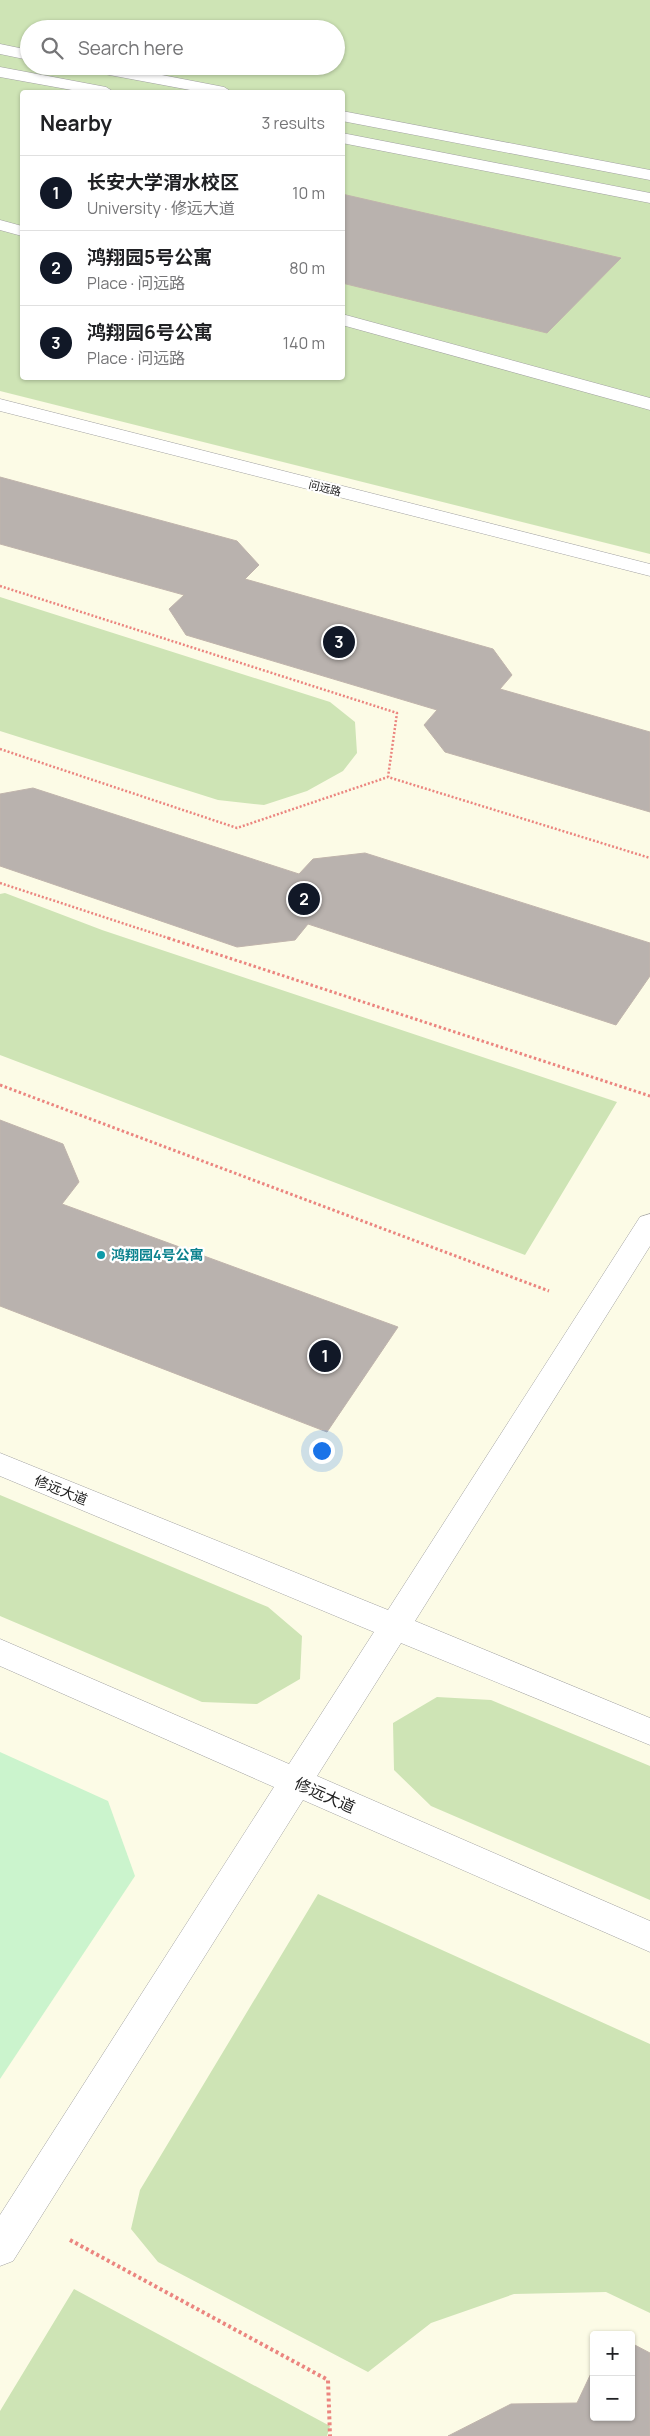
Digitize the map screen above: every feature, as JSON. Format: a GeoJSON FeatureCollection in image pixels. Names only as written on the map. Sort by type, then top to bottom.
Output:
{"type":"FeatureCollection","features":[{"type":"Feature","properties":{"kind":"street"},"geometry":{"type":"LineString","coordinates":[[0,49],[20,53]]}},
{"type":"Feature","properties":{"kind":"street"},"geometry":{"type":"LineString","coordinates":[[0,72],[95,90]]}},
{"type":"Feature","properties":{"kind":"street"},"geometry":{"type":"LineString","coordinates":[[135,75],[214,90]]}},
{"type":"Feature","properties":{"kind":"street"},"geometry":{"type":"LineString","coordinates":[[345,117],[650,175]]}},
{"type":"Feature","properties":{"kind":"street"},"geometry":{"type":"LineString","coordinates":[[345,139],[650,198]]}},
{"type":"Feature","properties":{"kind":"street"},"geometry":{"type":"LineString","coordinates":[[0,225],[20,230]]}},
{"type":"Feature","properties":{"kind":"street"},"geometry":{"type":"LineString","coordinates":[[345,320],[650,404]]}},
{"type":"Feature","properties":{"kind":"street","name":"问远路"},"geometry":{"type":"LineString","coordinates":[[0,406],[650,570]]}},
{"type":"Feature","properties":{"kind":"street"},"geometry":{"type":"LineString","coordinates":[[0,2248],[650,1224]]}},
{"type":"Feature","properties":{"kind":"street","name":"修远大道"},"geometry":{"type":"LineString","coordinates":[[0,1464],[650,1732]]}},
{"type":"Feature","properties":{"kind":"street","name":"修远大道"},"geometry":{"type":"LineString","coordinates":[[0,1652],[650,1936]]}},
{"type":"Feature","properties":{"kind":"path"},"geometry":{"type":"LineString","coordinates":[[0,586],[397,713],[388,777]]}},
{"type":"Feature","properties":{"kind":"path"},"geometry":{"type":"LineString","coordinates":[[0,749],[237,828],[388,777],[650,858]]}},
{"type":"Feature","properties":{"kind":"path"},"geometry":{"type":"LineString","coordinates":[[0,882],[650,1096]]}},
{"type":"Feature","properties":{"kind":"path"},"geometry":{"type":"LineString","coordinates":[[0,1085],[597,1309]]}},
{"type":"Feature","properties":{"kind":"path"},"geometry":{"type":"LineString","coordinates":[[22,2214],[328,2380],[330,2436]]}},
{"type":"Feature","properties":{"kind":"shaded area"},"geometry":{"type":"Polygon","coordinates":[[[0,0],[650,0],[650,2436],[0,2436],[0,0]]]}},
{"type":"Feature","properties":{"kind":"green space"},"geometry":{"type":"Polygon","coordinates":[[[0,0],[650,0],[650,554],[0,391],[0,0]]]}},
{"type":"Feature","properties":{"kind":"green space"},"geometry":{"type":"Polygon","coordinates":[[[0,597],[330,702],[355,722],[357,753],[343,771],[307,791],[264,805],[218,800],[0,731],[0,597]]]}},
{"type":"Feature","properties":{"kind":"green space"},"geometry":{"type":"Polygon","coordinates":[[[5,893],[102,930],[617,1102],[525,1255],[0,1055],[0,894],[5,893]]]}},
{"type":"Feature","properties":{"kind":"green space"},"geometry":{"type":"Polygon","coordinates":[[[0,1495],[268,1607],[302,1636],[300,1679],[257,1704],[202,1702],[0,1616],[0,1495]]]}},
{"type":"Feature","properties":{"kind":"green space"},"geometry":{"type":"Polygon","coordinates":[[[437,1697],[491,1700],[650,1766],[650,1900],[431,1806],[394,1770],[393,1723],[437,1697]]]}},
{"type":"Feature","properties":{"kind":"green space"},"geometry":{"type":"Polygon","coordinates":[[[0,1752],[108,1801],[135,1876],[0,2079],[0,1752]]]}},
{"type":"Feature","properties":{"kind":"green space"},"geometry":{"type":"Polygon","coordinates":[[[318,1894],[650,2044],[650,2313],[606,2292],[514,2294],[431,2323],[368,2372],[158,2262],[131,2229],[140,2190],[318,1894]]]}},
{"type":"Feature","properties":{"kind":"green space"},"geometry":{"type":"Polygon","coordinates":[[[74,2289],[330,2426],[327,2436],[0,2436],[0,2411],[74,2289]]]}},
{"type":"Feature","properties":{"kind":"building"},"geometry":{"type":"Polygon","coordinates":[[[345,195],[621,258],[547,333],[345,284],[345,195]]]}},
{"type":"Feature","properties":{"kind":"building"},"geometry":{"type":"Polygon","coordinates":[[[0,477],[237,541],[259,565],[245,579],[493,649],[512,675],[500,689],[650,732],[650,812],[445,752],[424,725],[437,710],[186,635],[169,609],[184,595],[0,544],[0,477]]]}},
{"type":"Feature","properties":{"kind":"building"},"geometry":{"type":"Polygon","coordinates":[[[33,788],[299,874],[313,859],[365,853],[650,943],[650,976],[616,1025],[308,924],[295,940],[237,947],[0,866],[0,794],[33,788]]]}},
{"type":"Feature","properties":{"kind":"building","name":"鸿翔园4号公寓"},"geometry":{"type":"Polygon","coordinates":[[[0,1120],[63,1144],[79,1182],[62,1204],[398,1327],[327,1432],[0,1306],[0,1120]]]}},
{"type":"Feature","properties":{"kind":"building"},"geometry":{"type":"Polygon","coordinates":[[[635,2345],[650,2353],[650,2436],[448,2436],[511,2404],[577,2403],[590,2375],[590,2421],[635,2421],[635,2345]]]}},
{"type":"Feature","properties":{"kind":"place","name":"鸿翔园6号公寓"},"geometry":{"type":"Point","coordinates":[339,642]}},
{"type":"Feature","properties":{"kind":"place","name":"鸿翔园5号公寓"},"geometry":{"type":"Point","coordinates":[304,899]}},
{"type":"Feature","properties":{"kind":"place","name":"鸿翔园4号公寓"},"geometry":{"type":"Point","coordinates":[101,1255]}},
{"type":"Feature","properties":{"kind":"place","name":"长安大学渭水校区"},"geometry":{"type":"Point","coordinates":[325,1356]}}]}
